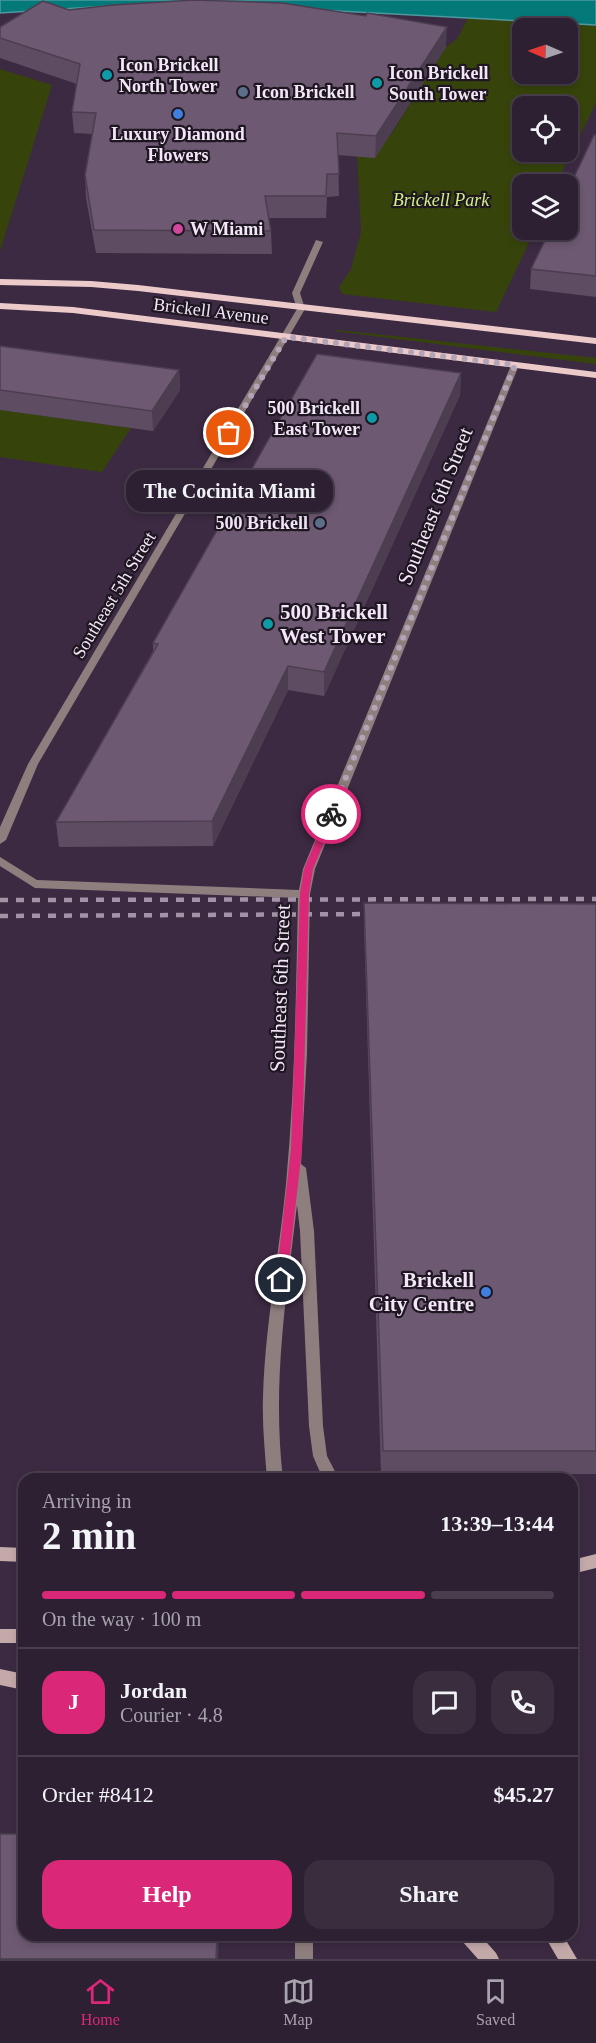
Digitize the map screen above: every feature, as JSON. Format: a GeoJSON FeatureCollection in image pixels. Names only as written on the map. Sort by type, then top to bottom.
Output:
{"type":"FeatureCollection","features":[{"type":"Feature","properties":{"kind":"main road","name":"Brickell Avenue"},"geometry":{"type":"LineString","coordinates":[[0,282],[91,284],[596,340]]}},
{"type":"Feature","properties":{"kind":"main road","name":"Brickell Avenue"},"geometry":{"type":"LineString","coordinates":[[0,306],[73,310],[596,375]]}},
{"type":"Feature","properties":{"kind":"main road"},"geometry":{"type":"LineString","coordinates":[[2,1554],[18,1553]]}},
{"type":"Feature","properties":{"kind":"main road"},"geometry":{"type":"LineString","coordinates":[[578,1566],[596,1561]]}},
{"type":"Feature","properties":{"kind":"main road"},"geometry":{"type":"LineString","coordinates":[[0,1635],[18,1636]]}},
{"type":"Feature","properties":{"kind":"main road"},"geometry":{"type":"LineString","coordinates":[[0,1677],[18,1681]]}},
{"type":"Feature","properties":{"kind":"main road"},"geometry":{"type":"LineString","coordinates":[[474,1941],[490,1959]]}},
{"type":"Feature","properties":{"kind":"main road"},"geometry":{"type":"LineString","coordinates":[[557,1941],[568,1959]]}},
{"type":"Feature","properties":{"kind":"street","name":"Southeast 5th Street"},"geometry":{"type":"LineString","coordinates":[[0,840],[33,764],[301,309],[296,293],[319,242]]}},
{"type":"Feature","properties":{"kind":"street","name":"Southeast 6th Street"},"geometry":{"type":"LineString","coordinates":[[274,1473],[272,1389],[285,1237],[296,1149],[304,894],[309,869],[515,365]]}},
{"type":"Feature","properties":{"kind":"street"},"geometry":{"type":"LineString","coordinates":[[0,861],[35,884],[304,894]]}},
{"type":"Feature","properties":{"kind":"street","name":"Southeast 6th Street"},"geometry":{"type":"LineString","coordinates":[[296,1149],[307,1231],[316,1426],[320,1456],[328,1473]]}},
{"type":"Feature","properties":{"kind":"street"},"geometry":{"type":"LineString","coordinates":[[267,1473],[272,1462]]}},
{"type":"Feature","properties":{"kind":"street"},"geometry":{"type":"LineString","coordinates":[[304,1941],[304,1959]]}},
{"type":"Feature","properties":{"kind":"green space","name":"Brickell Park"},"geometry":{"type":"Polygon","coordinates":[[[468,17],[512,20],[512,84],[578,84],[578,24],[596,25],[596,103],[578,139],[578,96],[512,96],[512,162],[567,162],[561,174],[512,174],[512,240],[530,240],[496,312],[342,294],[339,287],[351,269],[361,232],[357,153],[390,136],[446,47],[458,38],[468,17]]]}},
{"type":"Feature","properties":{"kind":"green space"},"geometry":{"type":"Polygon","coordinates":[[[0,69],[52,85],[0,251],[0,69]]]}},
{"type":"Feature","properties":{"kind":"green space"},"geometry":{"type":"Polygon","coordinates":[[[334,331],[596,358],[596,364],[334,331]]]}},
{"type":"Feature","properties":{"kind":"green space"},"geometry":{"type":"Polygon","coordinates":[[[0,410],[131,428],[102,472],[0,457],[0,410]]]}},
{"type":"Feature","properties":{"kind":"shaded area"},"geometry":{"type":"Polygon","coordinates":[[[0,0],[596,0],[596,25],[578,24],[578,18],[512,18],[512,20],[170,2],[0,13],[0,0]]]}},
{"type":"Feature","properties":{"kind":"building"},"geometry":{"type":"Polygon","coordinates":[[[194,0],[282,3],[366,16],[367,13],[447,27],[376,136],[337,133],[339,174],[327,174],[326,196],[265,196],[271,231],[94,230],[85,175],[96,113],[72,112],[80,64],[0,38],[0,27],[43,1],[69,10],[194,0]]]}},
{"type":"Feature","properties":{"kind":"building"},"geometry":{"type":"Polygon","coordinates":[[[596,135],[596,276],[531,269],[545,240],[578,240],[578,174],[576,174],[596,135]]]}},
{"type":"Feature","properties":{"kind":"building"},"geometry":{"type":"Polygon","coordinates":[[[0,346],[179,370],[152,411],[0,390],[0,346]]]}},
{"type":"Feature","properties":{"kind":"building"},"geometry":{"type":"Polygon","coordinates":[[[317,354],[461,373],[324,672],[288,666],[212,821],[56,822],[158,644],[153,643],[317,354]]]}},
{"type":"Feature","properties":{"kind":"building","name":"Brickell City Centre"},"geometry":{"type":"Polygon","coordinates":[[[364,903],[596,904],[596,1451],[383,1451],[364,903]]]}},
{"type":"Feature","properties":{"kind":"building"},"geometry":{"type":"Polygon","coordinates":[[[0,1834],[18,1834],[18,1941],[217,1941],[216,1959],[0,1959],[0,1834]]]}},
{"type":"Feature","properties":{"kind":"railway"},"geometry":{"type":"LineString","coordinates":[[0,900],[596,899]]}},
{"type":"Feature","properties":{"kind":"railway"},"geometry":{"type":"LineString","coordinates":[[0,916],[381,914]]}},
{"type":"Feature","properties":{"kind":"way so far"},"geometry":{"type":"LineString","coordinates":[[229,433],[286,337],[515,365],[331,814]]}},
{"type":"Feature","properties":{"kind":"place","name":"Icon Brickell North Tower"},"geometry":{"type":"Point","coordinates":[107,75]}},
{"type":"Feature","properties":{"kind":"place","name":"Icon Brickell South Tower"},"geometry":{"type":"Point","coordinates":[377,83]}},
{"type":"Feature","properties":{"kind":"place","name":"Icon Brickell"},"geometry":{"type":"Point","coordinates":[243,92]}},
{"type":"Feature","properties":{"kind":"place","name":"Luxury Diamond Flowers"},"geometry":{"type":"Point","coordinates":[178,114]}},
{"type":"Feature","properties":{"kind":"place","name":"W Miami"},"geometry":{"type":"Point","coordinates":[178,229]}},
{"type":"Feature","properties":{"kind":"place","name":"500 Brickell East Tower"},"geometry":{"type":"Point","coordinates":[372,418]}},
{"type":"Feature","properties":{"kind":"place","name":"The Cocinita Miami"},"geometry":{"type":"Point","coordinates":[229,433]}},
{"type":"Feature","properties":{"kind":"place","name":"500 Brickell"},"geometry":{"type":"Point","coordinates":[320,523]}},
{"type":"Feature","properties":{"kind":"place","name":"500 Brickell West Tower"},"geometry":{"type":"Point","coordinates":[268,624]}},
{"type":"Feature","properties":{"kind":"place","name":"Brickell City Centre"},"geometry":{"type":"Point","coordinates":[486,1292]}},
{"type":"Feature","properties":{"kind":"route"},"geometry":{"type":"LineString","coordinates":[[281,1280],[296,1149],[304,894],[309,869],[331,814]]}}]}
